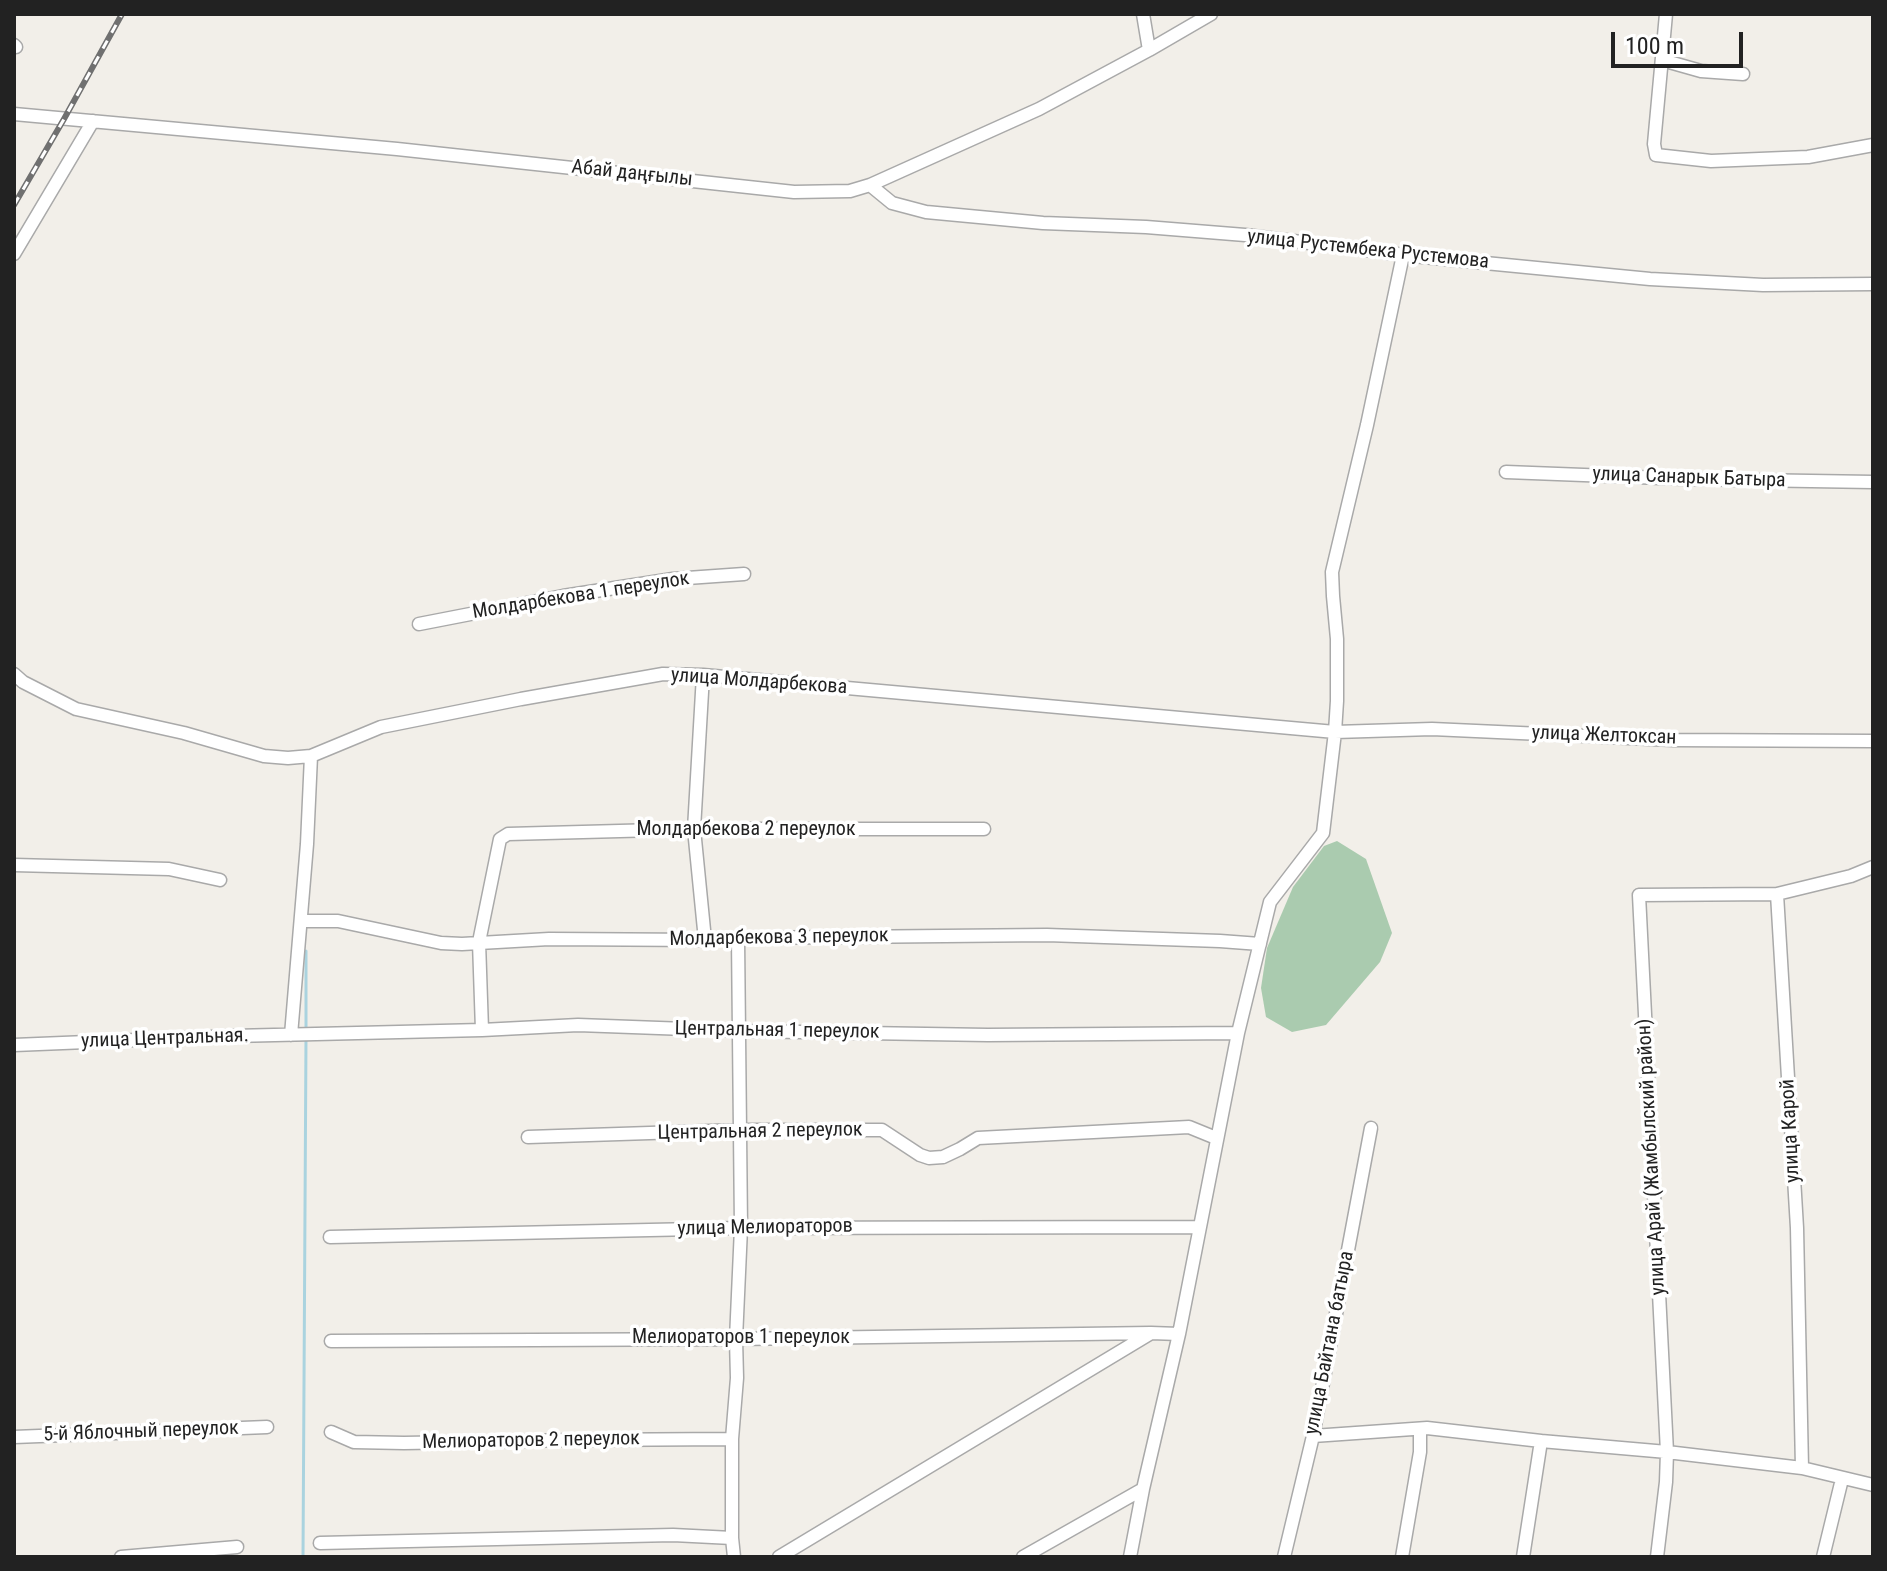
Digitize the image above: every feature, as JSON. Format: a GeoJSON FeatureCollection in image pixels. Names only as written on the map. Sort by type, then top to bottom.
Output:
{"type":"FeatureCollection","features":[{"type":"Feature","properties":{"kind":"street"},"geometry":{"type":"LineString","coordinates":[[1143,14],[1149,50]]}},
{"type":"Feature","properties":{"kind":"street","name":"Абай даңғылы"},"geometry":{"type":"LineString","coordinates":[[14,114],[397,149],[794,192],[850,191],[870,185],[1039,109],[1211,14]]}},
{"type":"Feature","properties":{"kind":"street"},"geometry":{"type":"LineString","coordinates":[[1666,14],[1654,144],[1656,155],[1711,161],[1808,157],[1873,145]]}},
{"type":"Feature","properties":{"kind":"street"},"geometry":{"type":"LineString","coordinates":[[1662,60],[1701,71],[1743,74]]}},
{"type":"Feature","properties":{"kind":"street"},"geometry":{"type":"LineString","coordinates":[[14,254],[93,121]]}},
{"type":"Feature","properties":{"kind":"street","name":"улица Рустембека Рустемова"},"geometry":{"type":"LineString","coordinates":[[870,185],[892,203],[926,212],[1043,223],[1245,235],[1403,255],[1650,279],[1763,285],[1873,284]]}},
{"type":"Feature","properties":{"kind":"street"},"geometry":{"type":"LineString","coordinates":[[1130,1557],[1179,1334],[1238,1033],[1270,902],[1323,833],[1335,732],[1337,639],[1332,572],[1403,255]]}},
{"type":"Feature","properties":{"kind":"street","name":"улица Санарык Батыра"},"geometry":{"type":"LineString","coordinates":[[1506,472],[1873,482]]}},
{"type":"Feature","properties":{"kind":"street","name":"Молдарбекова 1 переулок"},"geometry":{"type":"LineString","coordinates":[[419,624],[673,579],[744,574]]}},
{"type":"Feature","properties":{"kind":"street","name":"улица Молдарбекова"},"geometry":{"type":"LineString","coordinates":[[15,677],[76,709],[184,733],[264,756],[288,758],[311,756],[381,727],[663,674],[703,675],[1335,732]]}},
{"type":"Feature","properties":{"kind":"street"},"geometry":{"type":"LineString","coordinates":[[703,675],[694,829],[705,940]]}},
{"type":"Feature","properties":{"kind":"street","name":"улица Желтоксан"},"geometry":{"type":"LineString","coordinates":[[1335,732],[1432,729],[1673,740],[1873,741]]}},
{"type":"Feature","properties":{"kind":"street"},"geometry":{"type":"LineString","coordinates":[[291,1035],[311,756]]}},
{"type":"Feature","properties":{"kind":"street","name":"Молдарбекова 2 переулок"},"geometry":{"type":"LineString","coordinates":[[479,942],[500,839],[508,834],[694,829],[984,829]]}},
{"type":"Feature","properties":{"kind":"street"},"geometry":{"type":"LineString","coordinates":[[14,865],[169,869],[220,880]]}},
{"type":"Feature","properties":{"kind":"street"},"geometry":{"type":"LineString","coordinates":[[1777,894],[1851,876],[1873,867]]}},
{"type":"Feature","properties":{"kind":"street","name":"улица Арай (Жамбылский район)"},"geometry":{"type":"LineString","coordinates":[[1657,1557],[1667,1452],[1639,895],[1777,894]]}},
{"type":"Feature","properties":{"kind":"street","name":"улица Карой"},"geometry":{"type":"LineString","coordinates":[[1777,894],[1797,1228],[1802,1468]]}},
{"type":"Feature","properties":{"kind":"street","name":"Молдарбекова 3 переулок"},"geometry":{"type":"LineString","coordinates":[[301,921],[338,921],[441,943],[462,944],[549,939],[1047,935],[1260,944]]}},
{"type":"Feature","properties":{"kind":"street"},"geometry":{"type":"LineString","coordinates":[[734,1557],[732,1439],[741,1228],[738,938]]}},
{"type":"Feature","properties":{"kind":"street"},"geometry":{"type":"LineString","coordinates":[[479,942],[482,1030]]}},
{"type":"Feature","properties":{"kind":"street","name":"Центральная 1 переулок"},"geometry":{"type":"LineString","coordinates":[[317,1035],[578,1025],[988,1035],[1238,1033]]}},
{"type":"Feature","properties":{"kind":"street","name":"улица Центральная."},"geometry":{"type":"LineString","coordinates":[[14,1045],[317,1035]]}},
{"type":"Feature","properties":{"kind":"street","name":"Центральная 2 переулок"},"geometry":{"type":"LineString","coordinates":[[528,1137],[741,1130],[882,1130],[929,1158],[943,1157],[978,1138],[1189,1127],[1216,1138]]}},
{"type":"Feature","properties":{"kind":"street","name":"улица Байтана батыра"},"geometry":{"type":"LineString","coordinates":[[1284,1557],[1313,1436],[1371,1128]]}},
{"type":"Feature","properties":{"kind":"street","name":"улица Мелиораторов"},"geometry":{"type":"LineString","coordinates":[[330,1237],[741,1228],[1200,1227]]}},
{"type":"Feature","properties":{"kind":"street"},"geometry":{"type":"LineString","coordinates":[[779,1557],[1151,1333]]}},
{"type":"Feature","properties":{"kind":"street","name":"Мелиораторов 1 переулок"},"geometry":{"type":"LineString","coordinates":[[331,1341],[1179,1334]]}},
{"type":"Feature","properties":{"kind":"street","name":"5-й Яблочный переулок"},"geometry":{"type":"LineString","coordinates":[[14,1437],[267,1427]]}},
{"type":"Feature","properties":{"kind":"street"},"geometry":{"type":"LineString","coordinates":[[1313,1436],[1420,1429],[1802,1468],[1873,1485]]}},
{"type":"Feature","properties":{"kind":"street"},"geometry":{"type":"LineString","coordinates":[[1402,1557],[1420,1452],[1420,1429]]}},
{"type":"Feature","properties":{"kind":"street","name":"Мелиораторов 2 переулок"},"geometry":{"type":"LineString","coordinates":[[331,1432],[354,1442],[404,1443],[732,1439]]}},
{"type":"Feature","properties":{"kind":"street"},"geometry":{"type":"LineString","coordinates":[[1523,1557],[1541,1441]]}},
{"type":"Feature","properties":{"kind":"street"},"geometry":{"type":"LineString","coordinates":[[1823,1557],[1842,1479]]}},
{"type":"Feature","properties":{"kind":"street"},"geometry":{"type":"LineString","coordinates":[[1023,1557],[1143,1489]]}},
{"type":"Feature","properties":{"kind":"street"},"geometry":{"type":"LineString","coordinates":[[320,1543],[673,1535],[732,1538]]}},
{"type":"Feature","properties":{"kind":"street"},"geometry":{"type":"LineString","coordinates":[[121,1557],[237,1547]]}},
{"type":"Feature","properties":{"kind":"green space"},"geometry":{"type":"Polygon","coordinates":[[[1337,841],[1366,859],[1392,933],[1380,962],[1326,1025],[1292,1032],[1266,1017],[1261,988],[1267,948],[1293,887],[1324,846],[1337,841]]]}},
{"type":"Feature","properties":{"kind":"waterway"},"geometry":{"type":"LineString","coordinates":[[306,951],[306,1029]]}},
{"type":"Feature","properties":{"kind":"waterway"},"geometry":{"type":"LineString","coordinates":[[303,1557],[306,1037]]}},
{"type":"Feature","properties":{"kind":"railway"},"geometry":{"type":"LineString","coordinates":[[14,205],[122,14]]}}]}
